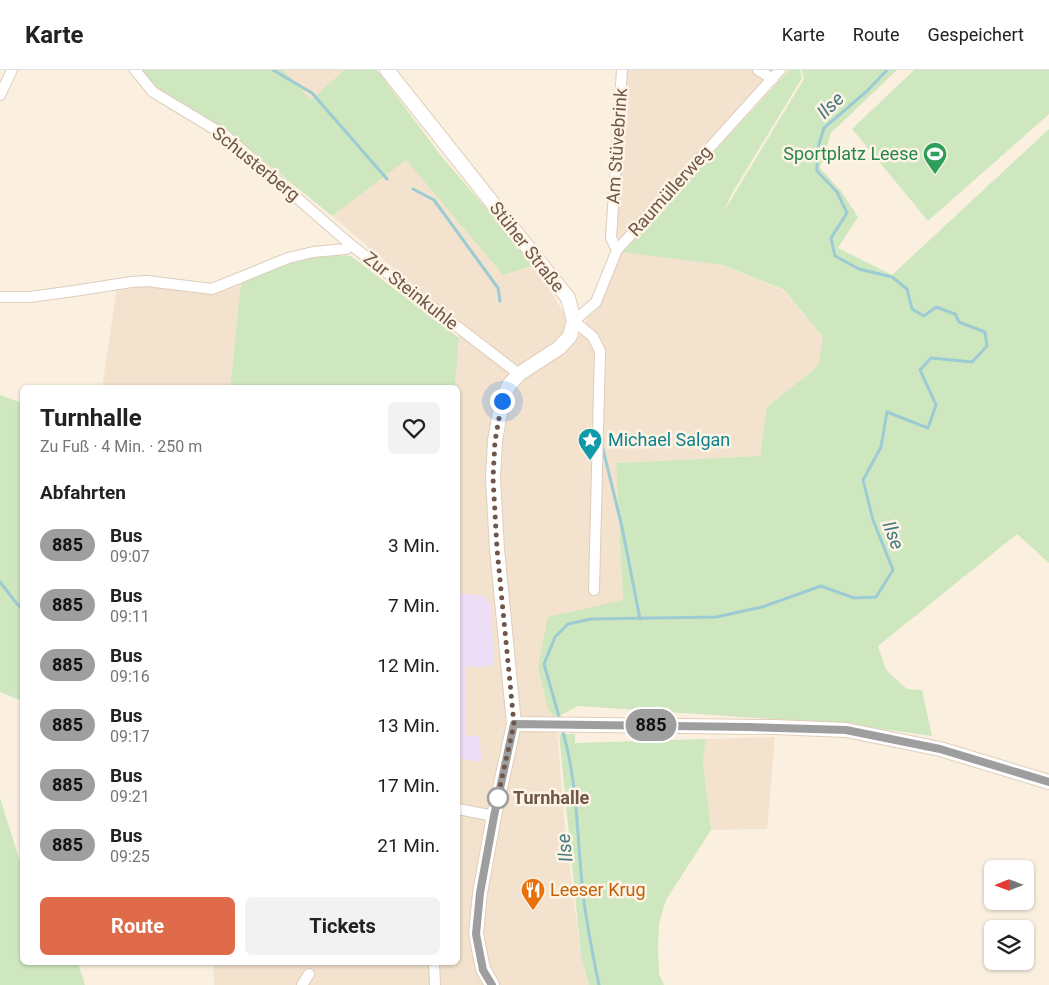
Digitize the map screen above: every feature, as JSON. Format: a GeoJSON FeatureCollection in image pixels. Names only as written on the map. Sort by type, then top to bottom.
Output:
{"type":"FeatureCollection","features":[{"type":"Feature","properties":{"kind":"main road","name":"Stüher Straße"},"geometry":{"type":"LineString","coordinates":[[387,70],[568,298],[574,321]]}},
{"type":"Feature","properties":{"kind":"main road"},"geometry":{"type":"LineString","coordinates":[[492,985],[483,970],[476,934],[480,893],[514,724],[497,549],[493,478],[498,419],[502,401],[509,385],[519,374],[559,348],[570,336],[574,321]]}},
{"type":"Feature","properties":{"kind":"main road"},"geometry":{"type":"LineString","coordinates":[[514,724],[846,730],[940,749],[1049,782]]}},
{"type":"Feature","properties":{"kind":"street"},"geometry":{"type":"LineString","coordinates":[[0,95],[12,70]]}},
{"type":"Feature","properties":{"kind":"street","name":"Schusterberg"},"geometry":{"type":"LineString","coordinates":[[135,70],[153,92],[226,136],[351,245]]}},
{"type":"Feature","properties":{"kind":"street","name":"Am Stüvebrink"},"geometry":{"type":"LineString","coordinates":[[617,250],[610,238],[622,70]]}},
{"type":"Feature","properties":{"kind":"street"},"geometry":{"type":"LineString","coordinates":[[758,70],[772,79]]}},
{"type":"Feature","properties":{"kind":"street","name":"Raumüllerweg"},"geometry":{"type":"LineString","coordinates":[[574,321],[596,302],[617,250],[780,70]]}},
{"type":"Feature","properties":{"kind":"street","name":"Zur Steinkuhle"},"geometry":{"type":"LineString","coordinates":[[0,297],[30,297],[147,281],[212,289],[288,258],[314,252],[346,249],[351,245],[519,374]]}},
{"type":"Feature","properties":{"kind":"street"},"geometry":{"type":"LineString","coordinates":[[574,321],[593,338],[600,351],[594,590]]}},
{"type":"Feature","properties":{"kind":"street"},"geometry":{"type":"LineString","coordinates":[[460,809],[494,816]]}},
{"type":"Feature","properties":{"kind":"street"},"geometry":{"type":"LineString","coordinates":[[434,965],[434,985]]}},
{"type":"Feature","properties":{"kind":"street"},"geometry":{"type":"LineString","coordinates":[[302,985],[309,974]]}},
{"type":"Feature","properties":{"kind":"shaded area"},"geometry":{"type":"Polygon","coordinates":[[[283,70],[344,70],[311,100],[283,70]]]}},
{"type":"Feature","properties":{"kind":"shaded area"},"geometry":{"type":"Polygon","coordinates":[[[625,70],[777,70],[623,238],[614,236],[625,70]]]}},
{"type":"Feature","properties":{"kind":"shaded area"},"geometry":{"type":"Polygon","coordinates":[[[406,160],[503,275],[535,265],[578,337],[622,252],[723,265],[784,291],[823,337],[818,366],[767,407],[760,456],[616,463],[623,600],[556,718],[565,829],[581,956],[589,985],[214,985],[213,965],[460,965],[460,385],[455,385],[459,338],[456,321],[332,216],[406,160]]]}},
{"type":"Feature","properties":{"kind":"shaded area"},"geometry":{"type":"Polygon","coordinates":[[[241,283],[230,385],[102,385],[117,287],[147,285],[211,292],[241,283]]]}},
{"type":"Feature","properties":{"kind":"shaded area"},"geometry":{"type":"Polygon","coordinates":[[[460,593],[485,596],[491,607],[494,666],[465,667],[465,735],[479,737],[482,762],[460,758],[460,593]]]}},
{"type":"Feature","properties":{"kind":"shaded area"},"geometry":{"type":"Polygon","coordinates":[[[775,737],[767,829],[711,830],[703,760],[706,739],[775,737]]]}},
{"type":"Feature","properties":{"kind":"green space"},"geometry":{"type":"Polygon","coordinates":[[[140,70],[283,70],[311,100],[344,70],[377,70],[442,157],[535,265],[503,275],[406,160],[332,216],[228,132],[161,91],[145,78],[140,70]]]}},
{"type":"Feature","properties":{"kind":"green space"},"geometry":{"type":"Polygon","coordinates":[[[789,70],[800,70],[802,78],[731,195],[724,211],[804,79],[802,70],[897,70],[831,133],[820,168],[841,191],[858,217],[838,248],[892,275],[1049,129],[1049,563],[1017,534],[878,646],[886,670],[907,689],[922,690],[932,736],[846,724],[578,706],[556,718],[548,710],[538,667],[548,617],[623,600],[616,463],[760,456],[767,407],[818,366],[823,337],[784,290],[723,265],[622,252],[789,70]]]}},
{"type":"Feature","properties":{"kind":"green space","name":"Sportplatz Leese"},"geometry":{"type":"Polygon","coordinates":[[[914,70],[1049,70],[1049,114],[928,221],[852,129],[914,70]]]}},
{"type":"Feature","properties":{"kind":"green space"},"geometry":{"type":"Polygon","coordinates":[[[323,256],[351,256],[459,338],[455,385],[230,385],[241,283],[276,268],[323,256]]]}},
{"type":"Feature","properties":{"kind":"green space"},"geometry":{"type":"Polygon","coordinates":[[[0,395],[20,402],[20,700],[0,692],[0,395]]]}},
{"type":"Feature","properties":{"kind":"green space"},"geometry":{"type":"Polygon","coordinates":[[[559,734],[575,734],[575,743],[706,739],[703,760],[711,830],[666,900],[659,923],[659,974],[664,985],[589,985],[581,956],[559,734]]]}},
{"type":"Feature","properties":{"kind":"green space"},"geometry":{"type":"Polygon","coordinates":[[[0,798],[20,862],[20,965],[79,965],[85,985],[0,985],[0,798]]]}},
{"type":"Feature","properties":{"kind":"waterway"},"geometry":{"type":"LineString","coordinates":[[273,70],[312,93],[387,179]]}},
{"type":"Feature","properties":{"kind":"waterway","name":"Ilse"},"geometry":{"type":"LineString","coordinates":[[560,720],[544,664],[555,637],[568,624],[591,619],[716,617],[762,607],[821,586],[854,598],[876,597],[893,570],[873,520],[863,480],[881,447],[887,412],[928,428],[936,405],[920,370],[931,358],[972,362],[987,346],[985,332],[959,322],[955,314],[936,307],[924,316],[912,309],[907,289],[892,277],[859,269],[835,256],[831,238],[847,213],[837,192],[817,171],[817,151],[824,128],[867,91],[887,70]]}},
{"type":"Feature","properties":{"kind":"waterway"},"geometry":{"type":"LineString","coordinates":[[413,189],[434,200],[498,288],[500,301]]}},
{"type":"Feature","properties":{"kind":"waterway"},"geometry":{"type":"LineString","coordinates":[[602,445],[622,527],[640,619]]}},
{"type":"Feature","properties":{"kind":"waterway"},"geometry":{"type":"LineString","coordinates":[[0,582],[20,606]]}},
{"type":"Feature","properties":{"kind":"waterway","name":"Ilse"},"geometry":{"type":"LineString","coordinates":[[562,729],[574,786],[583,897],[599,985]]}},
{"type":"Feature","properties":{"kind":"bus line","name":"885"},"geometry":{"type":"LineString","coordinates":[[492,985],[483,970],[476,934],[480,893],[514,724],[846,730],[940,749],[1049,782]]}},
{"type":"Feature","properties":{"kind":"place","name":"Sportplatz Leese"},"geometry":{"type":"Point","coordinates":[935,175]}},
{"type":"Feature","properties":{"kind":"place","name":"Michael Salgan"},"geometry":{"type":"Point","coordinates":[590,461]}},
{"type":"Feature","properties":{"kind":"place","name":"Turnhalle"},"geometry":{"type":"Point","coordinates":[498,798]}},
{"type":"Feature","properties":{"kind":"place","name":"Leeser Krug"},"geometry":{"type":"Point","coordinates":[533,911]}},
{"type":"Feature","properties":{"kind":"route"},"geometry":{"type":"LineString","coordinates":[[498,798],[497,800],[514,724],[497,549],[493,478],[495,441],[502,401]]}}]}
